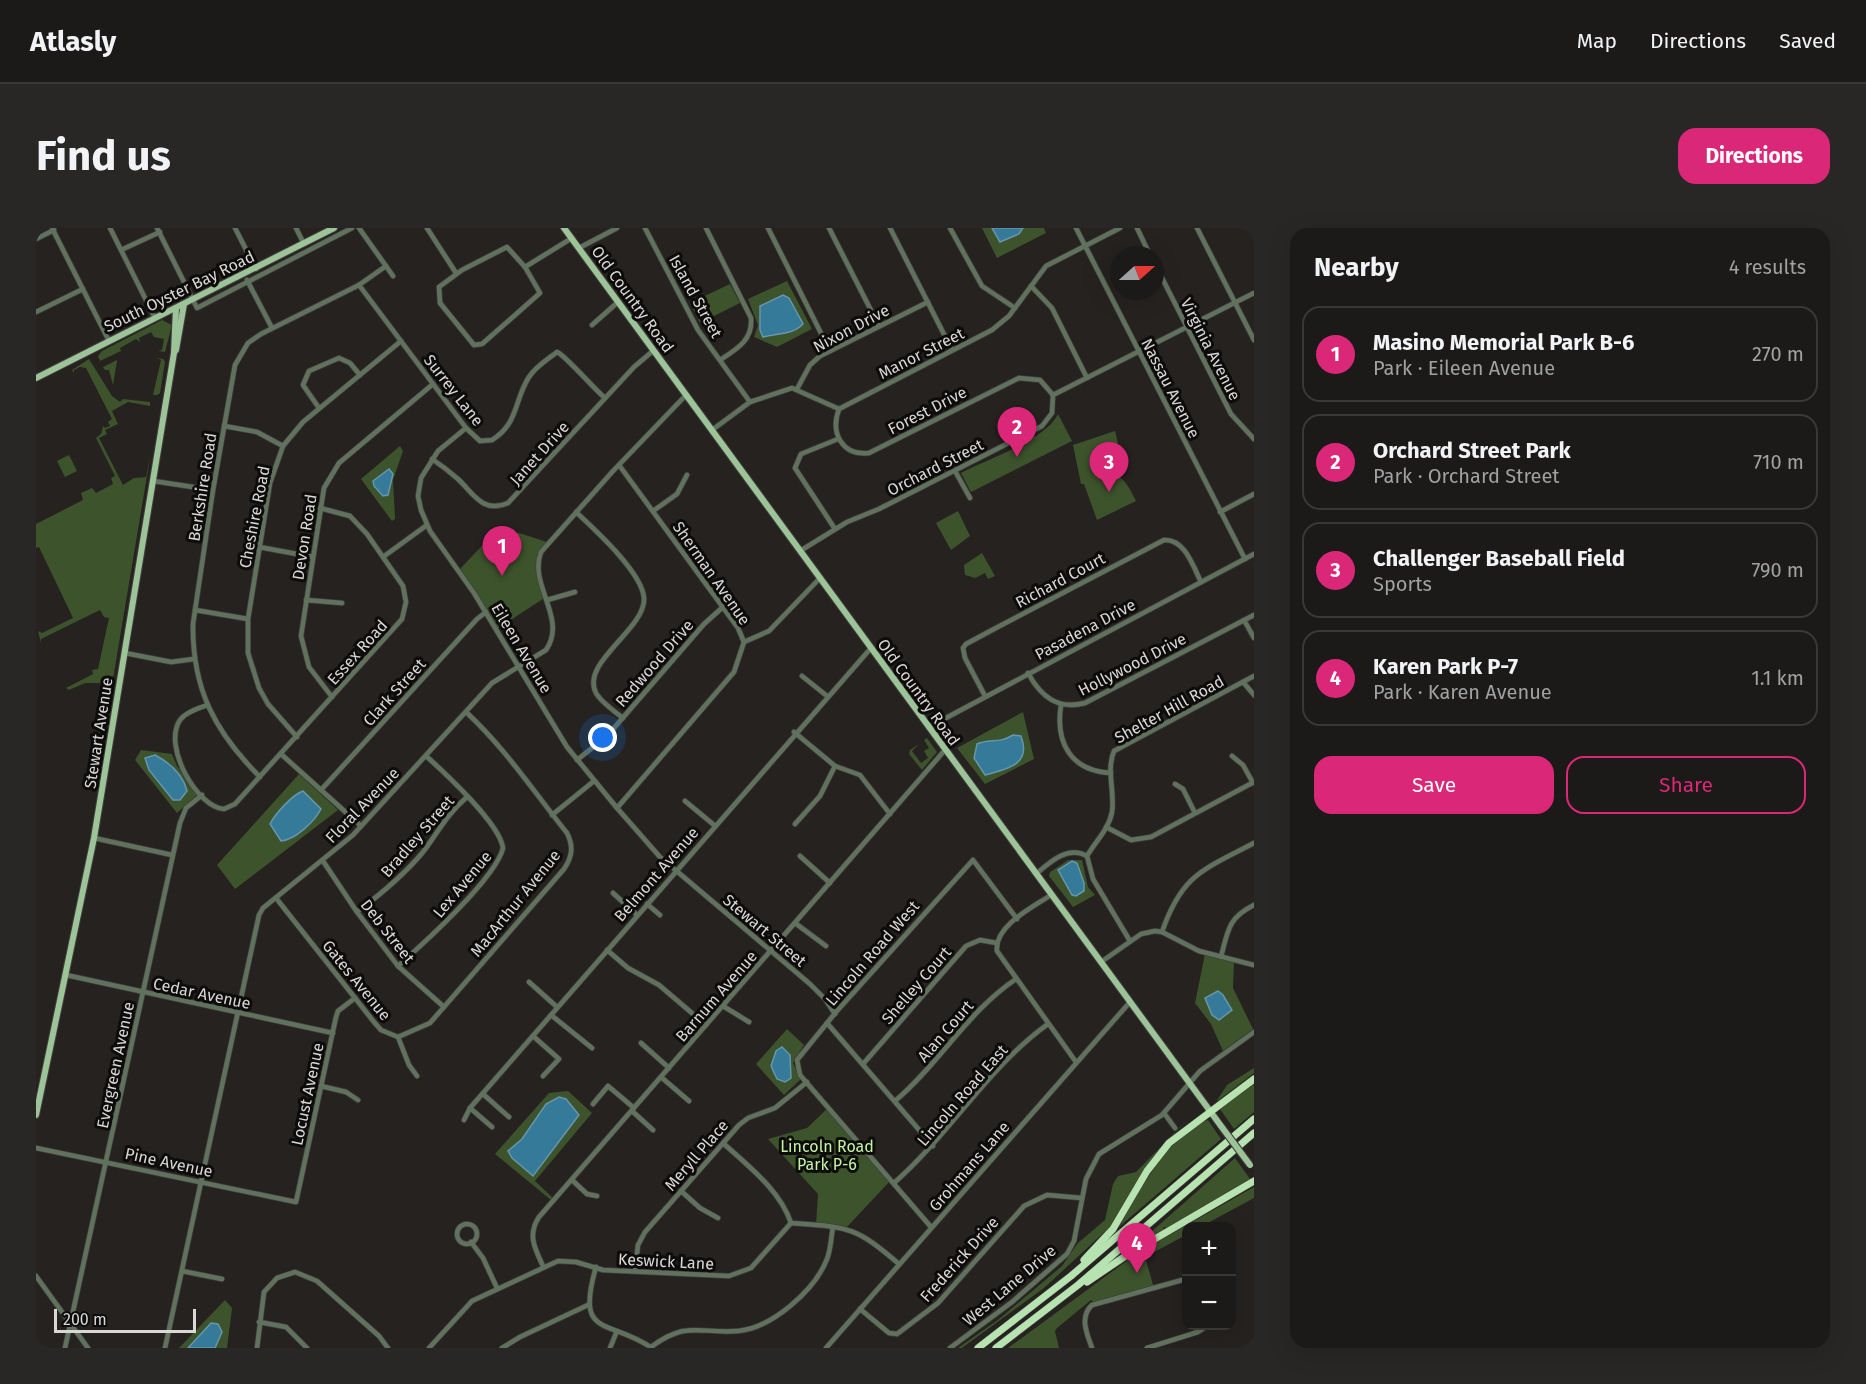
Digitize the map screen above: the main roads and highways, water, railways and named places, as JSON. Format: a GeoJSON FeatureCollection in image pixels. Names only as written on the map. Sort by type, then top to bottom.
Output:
{"type":"FeatureCollection","features":[{"type":"Feature","properties":{"kind":"highway"},"geometry":{"type":"LineString","coordinates":[[1045,1297],[1109,1235],[1157,1157],[1181,1132],[1254,1079]]}},
{"type":"Feature","properties":{"kind":"highway"},"geometry":{"type":"LineString","coordinates":[[978,1348],[1045,1297],[1254,1119]]}},
{"type":"Feature","properties":{"kind":"highway"},"geometry":{"type":"LineString","coordinates":[[1052,1306],[1254,1132]]}},
{"type":"Feature","properties":{"kind":"highway"},"geometry":{"type":"LineString","coordinates":[[996,1348],[1124,1257],[1254,1181]]}},
{"type":"Feature","properties":{"kind":"main road","name":"South Oyster Bay Road"},"geometry":{"type":"LineString","coordinates":[[36,378],[184,304],[245,278],[256,269],[334,228]]}},
{"type":"Feature","properties":{"kind":"main road","name":"Old Country Road"},"geometry":{"type":"LineString","coordinates":[[564,228],[1252,1168]]}},
{"type":"Feature","properties":{"kind":"main road","name":"Stewart Avenue"},"geometry":{"type":"LineString","coordinates":[[174,353],[179,342],[184,304]]}},
{"type":"Feature","properties":{"kind":"main road","name":"Stewart Avenue"},"geometry":{"type":"LineString","coordinates":[[36,1115],[94,838],[174,353],[176,308]]}},
{"type":"Feature","properties":{"kind":"water"},"geometry":{"type":"Polygon","coordinates":[[[992,228],[1023,228],[1019,234],[1000,242],[992,228]]]}},
{"type":"Feature","properties":{"kind":"water"},"geometry":{"type":"Polygon","coordinates":[[[783,295],[789,298],[803,324],[790,332],[763,337],[760,330],[760,306],[783,295]]]}},
{"type":"Feature","properties":{"kind":"water"},"geometry":{"type":"Polygon","coordinates":[[[389,469],[393,474],[388,495],[383,496],[374,486],[373,481],[389,469]]]}},
{"type":"Feature","properties":{"kind":"water"},"geometry":{"type":"Polygon","coordinates":[[[1013,735],[1021,736],[1024,746],[1020,760],[1009,768],[985,775],[974,758],[977,744],[1013,735]]]}},
{"type":"Feature","properties":{"kind":"water"},"geometry":{"type":"Polygon","coordinates":[[[155,755],[171,765],[182,779],[187,791],[180,800],[173,800],[149,770],[145,758],[155,755]]]}},
{"type":"Feature","properties":{"kind":"water"},"geometry":{"type":"Polygon","coordinates":[[[303,791],[321,809],[304,829],[281,841],[270,824],[294,796],[303,791]]]}},
{"type":"Feature","properties":{"kind":"water"},"geometry":{"type":"Polygon","coordinates":[[[1072,861],[1077,863],[1084,883],[1084,891],[1076,896],[1072,895],[1058,870],[1072,861]]]}},
{"type":"Feature","properties":{"kind":"water"},"geometry":{"type":"Polygon","coordinates":[[[1218,991],[1232,1010],[1219,1020],[1212,1015],[1205,998],[1218,991]]]}},
{"type":"Feature","properties":{"kind":"water"},"geometry":{"type":"Polygon","coordinates":[[[782,1047],[790,1055],[791,1078],[785,1082],[777,1079],[771,1066],[776,1051],[782,1047]]]}},
{"type":"Feature","properties":{"kind":"water"},"geometry":{"type":"Polygon","coordinates":[[[559,1097],[566,1099],[579,1115],[533,1176],[512,1158],[508,1151],[522,1139],[546,1104],[559,1097]]]}},
{"type":"Feature","properties":{"kind":"water"},"geometry":{"type":"Polygon","coordinates":[[[211,1323],[218,1324],[222,1332],[215,1348],[188,1348],[211,1323]]]}},
{"type":"Feature","properties":{"kind":"place","name":"Orchard Street Park"},"geometry":{"type":"Point","coordinates":[1017,457]}},
{"type":"Feature","properties":{"kind":"place","name":"Challenger Baseball Field"},"geometry":{"type":"Point","coordinates":[1109,492]}},
{"type":"Feature","properties":{"kind":"place","name":"Masino Memorial Park B-6"},"geometry":{"type":"Point","coordinates":[502,576]}},
{"type":"Feature","properties":{"kind":"place","name":"Karen Park P-7"},"geometry":{"type":"Point","coordinates":[1137,1273]}},
{"type":"Feature","properties":{"kind":"park label","name":"Lincoln Road Park P-6"},"geometry":{"type":"Point","coordinates":[827,1155]}}]}
